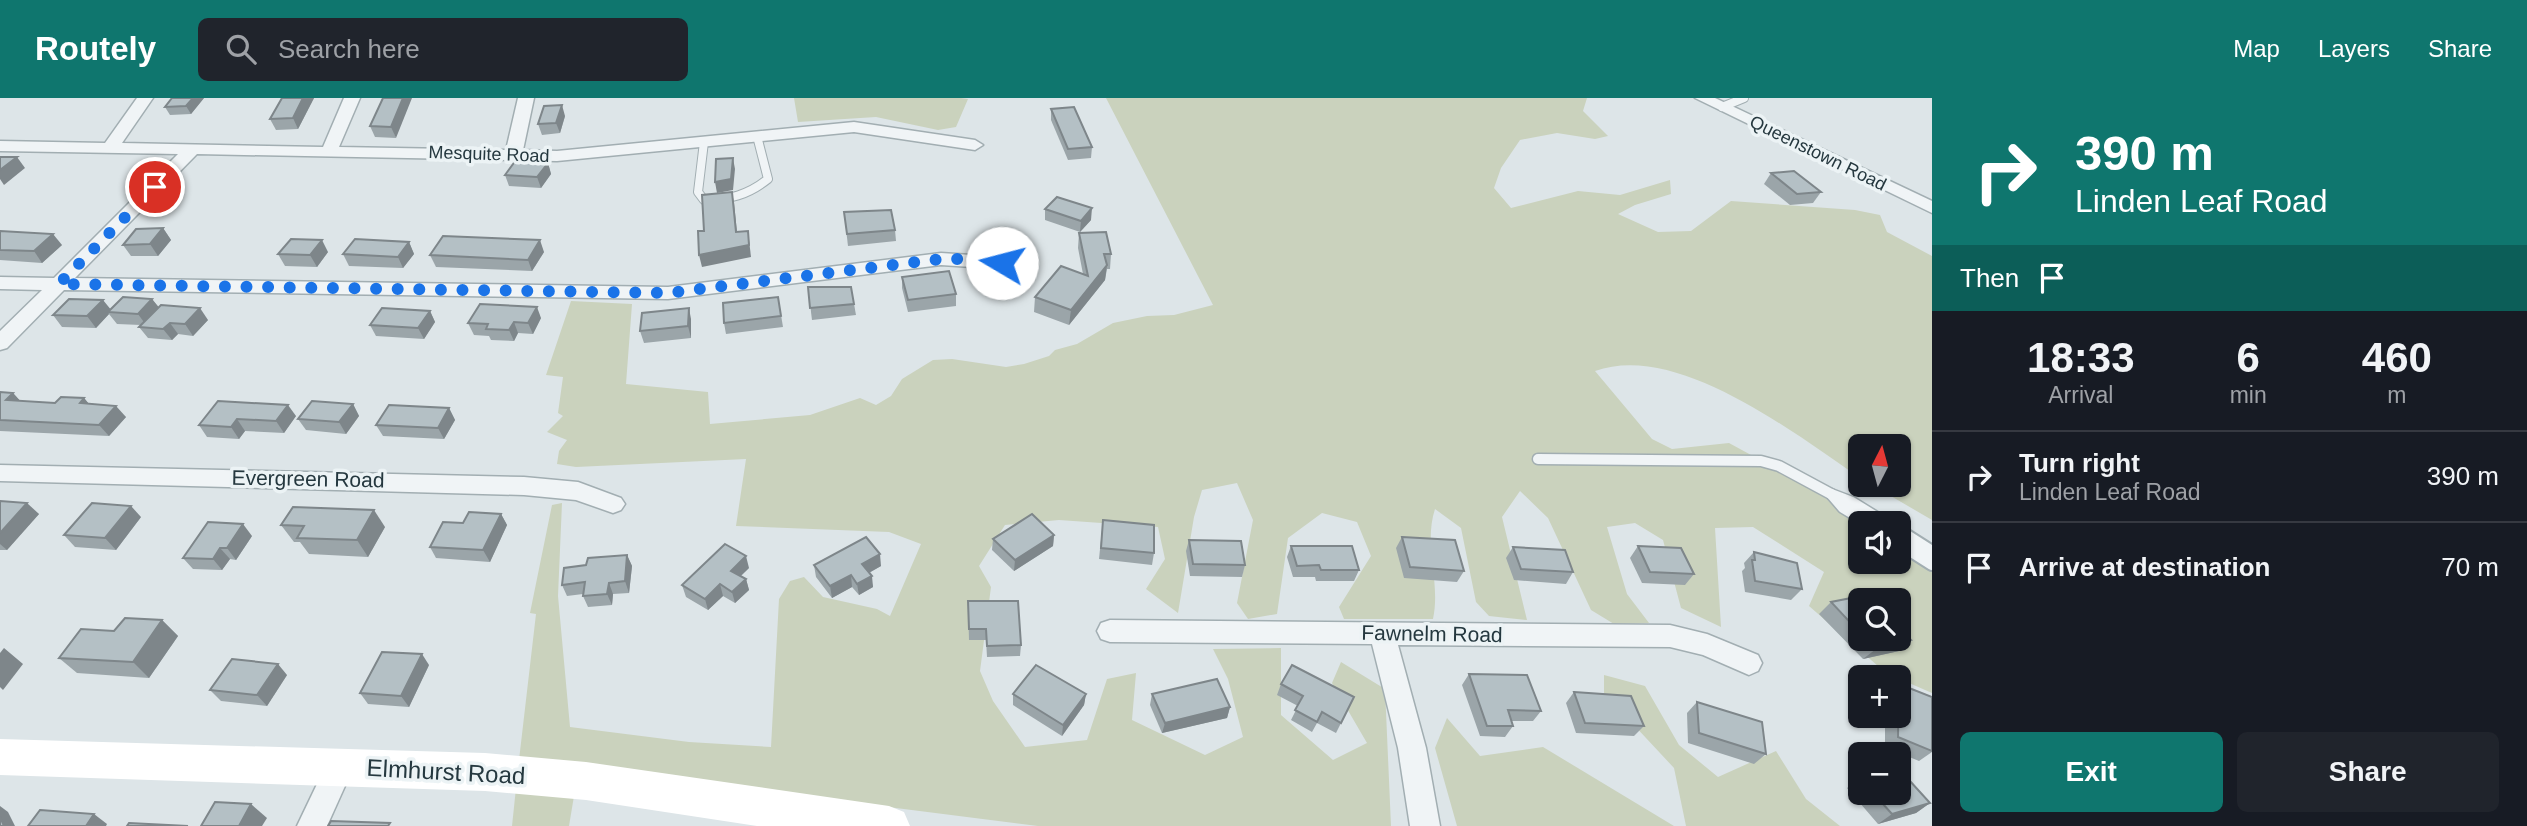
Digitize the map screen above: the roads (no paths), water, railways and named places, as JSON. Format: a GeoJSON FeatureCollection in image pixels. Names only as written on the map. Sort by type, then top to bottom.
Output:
{"type":"FeatureCollection","features":[{"type":"Feature","properties":{"kind":"street"},"geometry":{"type":"LineString","coordinates":[[110,148],[145,98]]}},
{"type":"Feature","properties":{"kind":"street"},"geometry":{"type":"LineString","coordinates":[[329,151],[352,98]]}},
{"type":"Feature","properties":{"kind":"street"},"geometry":{"type":"LineString","coordinates":[[514,153],[526,98]]}},
{"type":"Feature","properties":{"kind":"street","name":"Queenstown Road"},"geometry":{"type":"LineString","coordinates":[[1703,98],[1932,208]]}},
{"type":"Feature","properties":{"kind":"street","name":"Mesquite Road"},"geometry":{"type":"LineString","coordinates":[[0,146],[514,153],[557,156],[867,128],[975,145]]}},
{"type":"Feature","properties":{"kind":"street"},"geometry":{"type":"LineString","coordinates":[[0,343],[193,149]]}},
{"type":"Feature","properties":{"kind":"street"},"geometry":{"type":"LineString","coordinates":[[0,283],[655,293],[941,259],[1002,263]]}},
{"type":"Feature","properties":{"kind":"street","name":"Evergreen Road"},"geometry":{"type":"LineString","coordinates":[[0,473],[524,486],[578,491],[613,504]]}},
{"type":"Feature","properties":{"kind":"street","name":"Fawnelm Road"},"geometry":{"type":"LineString","coordinates":[[1110,631],[1670,636],[1707,645],[1749,663]]}},
{"type":"Feature","properties":{"kind":"street"},"geometry":{"type":"LineString","coordinates":[[1382,634],[1412,748],[1425,826]]}},
{"type":"Feature","properties":{"kind":"street","name":"Elmhurst Road"},"geometry":{"type":"LineString","coordinates":[[0,757],[485,772],[586,781],[889,826]]}},
{"type":"Feature","properties":{"kind":"street"},"geometry":{"type":"LineString","coordinates":[[312,826],[340,766]]}},
{"type":"Feature","properties":{"kind":"lane"},"geometry":{"type":"LineString","coordinates":[[1722,107],[1744,98]]}},
{"type":"Feature","properties":{"kind":"lane"},"geometry":{"type":"LineString","coordinates":[[704,142],[698,192],[704,200],[730,201],[755,191],[768,179],[757,136]]}},
{"type":"Feature","properties":{"kind":"lane"},"geometry":{"type":"LineString","coordinates":[[1538,459],[1761,461],[1779,466],[1867,511]]}},
{"type":"Feature","properties":{"kind":"lane"},"geometry":{"type":"LineString","coordinates":[[1831,494],[1848,511]]}},
{"type":"Feature","properties":{"kind":"lane"},"geometry":{"type":"LineString","coordinates":[[1911,539],[1932,552]]}},
{"type":"Feature","properties":{"kind":"lane"},"geometry":{"type":"LineString","coordinates":[[1911,551],[1932,564]]}}]}
